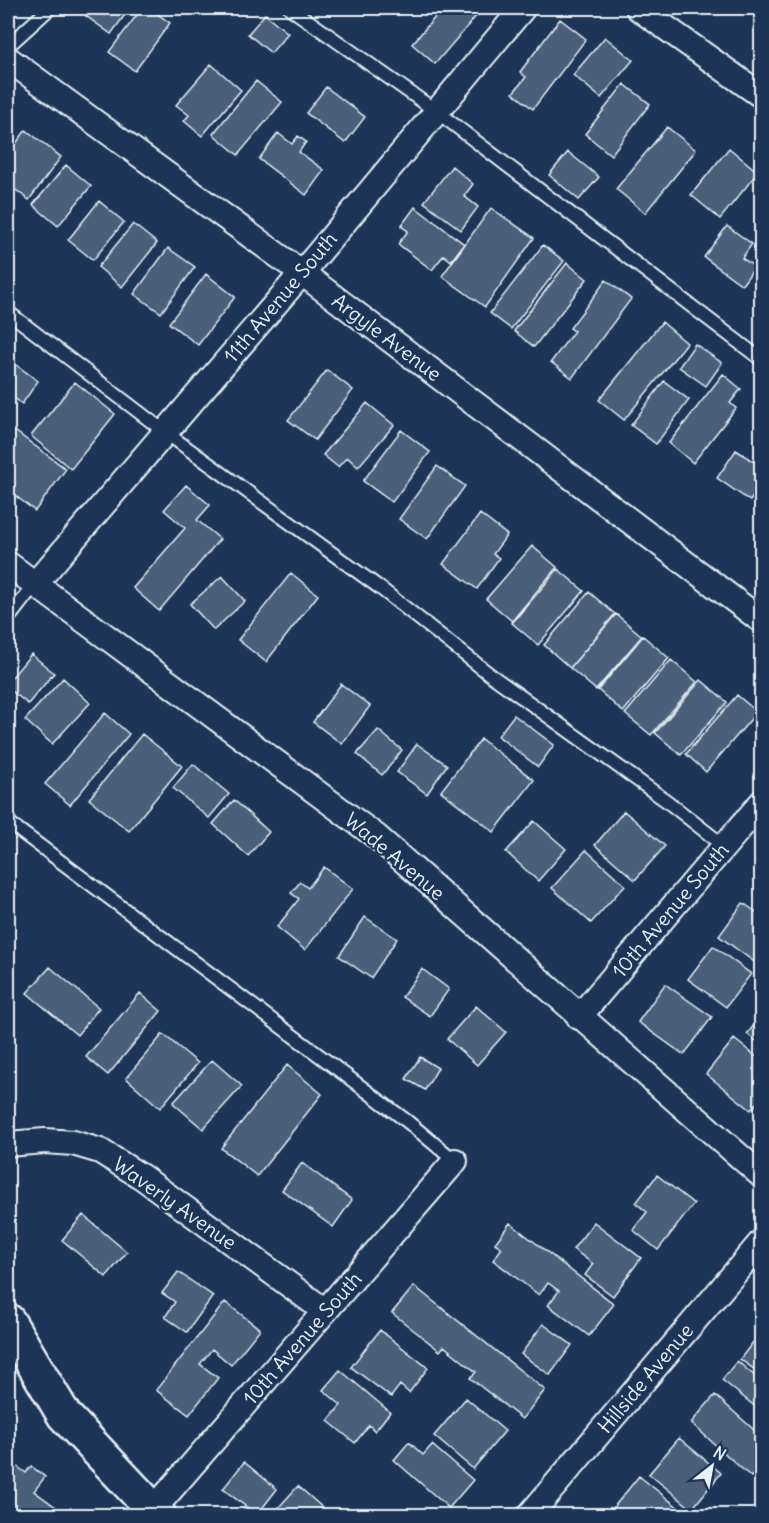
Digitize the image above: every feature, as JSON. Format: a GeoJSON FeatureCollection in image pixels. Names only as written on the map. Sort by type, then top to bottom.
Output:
{"type":"FeatureCollection","features":[{"type":"Feature","properties":{"kind":"main road"},"geometry":{"type":"LineString","coordinates":[[8,1321],[64,1415],[153,1514]]}},
{"type":"Feature","properties":{"kind":"street","name":"11th Avenue South"},"geometry":{"type":"LineString","coordinates":[[35,584],[302,273],[523,8]]}},
{"type":"Feature","properties":{"kind":"street"},"geometry":{"type":"LineString","coordinates":[[638,8],[762,96]]}},
{"type":"Feature","properties":{"kind":"street","name":"Argyle Avenue"},"geometry":{"type":"LineString","coordinates":[[8,59],[302,273],[762,621]]}},
{"type":"Feature","properties":{"kind":"street","name":"Wade Avenue"},"geometry":{"type":"LineString","coordinates":[[8,564],[377,837],[762,1176]]}},
{"type":"Feature","properties":{"kind":"street","name":"10th Avenue South"},"geometry":{"type":"LineString","coordinates":[[579,1017],[762,802]]}},
{"type":"Feature","properties":{"kind":"street","name":"Waverly Avenue"},"geometry":{"type":"LineString","coordinates":[[8,1144],[45,1141],[73,1143],[100,1151],[142,1177],[325,1311]]}},
{"type":"Feature","properties":{"kind":"street","name":"10th Avenue South"},"geometry":{"type":"LineString","coordinates":[[153,1514],[456,1161]]}},
{"type":"Feature","properties":{"kind":"street","name":"Hillside Avenue"},"geometry":{"type":"LineString","coordinates":[[530,1515],[762,1241]]}},
{"type":"Feature","properties":{"kind":"lane"},"geometry":{"type":"LineString","coordinates":[[8,46],[50,8]]}},
{"type":"Feature","properties":{"kind":"lane"},"geometry":{"type":"LineString","coordinates":[[290,8],[436,111],[762,360]]}},
{"type":"Feature","properties":{"kind":"lane"},"geometry":{"type":"LineString","coordinates":[[8,312],[165,432],[312,538],[492,676],[668,802],[724,846]]}},
{"type":"Feature","properties":{"kind":"lane"},"geometry":{"type":"LineString","coordinates":[[8,619],[35,584]]}},
{"type":"Feature","properties":{"kind":"lane"},"geometry":{"type":"LineString","coordinates":[[8,822],[408,1122],[456,1161]]}},
{"type":"Feature","properties":{"kind":"building"},"geometry":{"type":"Polygon","coordinates":[[[92,8],[130,8],[111,34],[86,16],[92,8]]]}},
{"type":"Feature","properties":{"kind":"building"},"geometry":{"type":"Polygon","coordinates":[[[142,8],[149,8],[170,23],[135,71],[109,52],[142,8]]]}},
{"type":"Feature","properties":{"kind":"building"},"geometry":{"type":"Polygon","coordinates":[[[443,8],[483,8],[435,64],[412,44],[443,8]]]}},
{"type":"Feature","properties":{"kind":"building"},"geometry":{"type":"Polygon","coordinates":[[[265,14],[288,33],[271,53],[248,34],[265,14]]]}},
{"type":"Feature","properties":{"kind":"building"},"geometry":{"type":"Polygon","coordinates":[[[560,19],[586,39],[533,109],[513,93],[526,77],[520,72],[560,19]]]}},
{"type":"Feature","properties":{"kind":"building"},"geometry":{"type":"Polygon","coordinates":[[[605,37],[633,60],[601,98],[573,75],[605,37]]]}},
{"type":"Feature","properties":{"kind":"building"},"geometry":{"type":"Polygon","coordinates":[[[211,64],[241,90],[202,136],[184,121],[189,115],[176,105],[211,64]]]}},
{"type":"Feature","properties":{"kind":"building"},"geometry":{"type":"Polygon","coordinates":[[[256,81],[282,102],[238,155],[213,134],[256,81]]]}},
{"type":"Feature","properties":{"kind":"building"},"geometry":{"type":"Polygon","coordinates":[[[624,84],[650,104],[611,155],[585,134],[624,84]]]}},
{"type":"Feature","properties":{"kind":"building"},"geometry":{"type":"Polygon","coordinates":[[[326,87],[365,117],[345,143],[306,113],[326,87]]]}},
{"type":"Feature","properties":{"kind":"building"},"geometry":{"type":"Polygon","coordinates":[[[667,127],[696,150],[645,213],[616,189],[667,127]]]}},
{"type":"Feature","properties":{"kind":"building"},"geometry":{"type":"Polygon","coordinates":[[[26,130],[61,157],[29,200],[8,184],[8,169],[14,161],[8,154],[26,130]]]}},
{"type":"Feature","properties":{"kind":"building"},"geometry":{"type":"Polygon","coordinates":[[[278,133],[292,144],[298,136],[306,142],[299,152],[324,170],[306,195],[259,159],[278,133]]]}},
{"type":"Feature","properties":{"kind":"building"},"geometry":{"type":"Polygon","coordinates":[[[729,148],[758,172],[720,219],[691,195],[729,148]]]}},
{"type":"Feature","properties":{"kind":"building"},"geometry":{"type":"Polygon","coordinates":[[[568,152],[599,177],[579,200],[549,175],[568,152]]]}},
{"type":"Feature","properties":{"kind":"building"},"geometry":{"type":"Polygon","coordinates":[[[66,165],[91,186],[58,226],[33,205],[66,165]]]}},
{"type":"Feature","properties":{"kind":"building"},"geometry":{"type":"Polygon","coordinates":[[[452,166],[473,184],[464,196],[478,207],[461,230],[424,202],[452,166]]]}},
{"type":"Feature","properties":{"kind":"building"},"geometry":{"type":"Polygon","coordinates":[[[99,201],[124,222],[93,260],[68,240],[99,201]]]}},
{"type":"Feature","properties":{"kind":"building"},"geometry":{"type":"Polygon","coordinates":[[[415,207],[464,244],[451,261],[444,255],[432,270],[398,244],[408,231],[401,226],[415,207]]]}},
{"type":"Feature","properties":{"kind":"building"},"geometry":{"type":"Polygon","coordinates":[[[491,208],[534,238],[485,307],[442,276],[491,208]]]}},
{"type":"Feature","properties":{"kind":"building"},"geometry":{"type":"Polygon","coordinates":[[[133,224],[157,243],[122,287],[98,267],[133,224]]]}},
{"type":"Feature","properties":{"kind":"building"},"geometry":{"type":"Polygon","coordinates":[[[727,226],[752,244],[742,258],[755,267],[742,285],[704,257],[727,226]]]}},
{"type":"Feature","properties":{"kind":"building"},"geometry":{"type":"Polygon","coordinates":[[[543,245],[564,261],[511,329],[490,313],[543,245]]]}},
{"type":"Feature","properties":{"kind":"building"},"geometry":{"type":"Polygon","coordinates":[[[168,248],[195,267],[161,313],[134,294],[168,248]]]}},
{"type":"Feature","properties":{"kind":"building"},"geometry":{"type":"Polygon","coordinates":[[[567,263],[587,279],[534,347],[514,331],[567,263]]]}},
{"type":"Feature","properties":{"kind":"building"},"geometry":{"type":"Polygon","coordinates":[[[206,274],[235,297],[198,345],[169,323],[206,274]]]}},
{"type":"Feature","properties":{"kind":"building"},"geometry":{"type":"Polygon","coordinates":[[[606,280],[631,299],[572,378],[551,362],[574,331],[570,328],[606,280]]]}},
{"type":"Feature","properties":{"kind":"building"},"geometry":{"type":"Polygon","coordinates":[[[662,322],[687,343],[624,420],[599,400],[662,322]]]}},
{"type":"Feature","properties":{"kind":"building"},"geometry":{"type":"Polygon","coordinates":[[[695,344],[722,363],[706,386],[679,367],[695,344]]]}},
{"type":"Feature","properties":{"kind":"building"},"geometry":{"type":"Polygon","coordinates":[[[8,359],[38,381],[22,404],[8,393],[8,359]]]}},
{"type":"Feature","properties":{"kind":"building"},"geometry":{"type":"Polygon","coordinates":[[[327,370],[353,390],[315,440],[288,420],[327,370]]]}},
{"type":"Feature","properties":{"kind":"building"},"geometry":{"type":"Polygon","coordinates":[[[723,374],[741,389],[730,403],[736,408],[693,463],[669,443],[723,374]]]}},
{"type":"Feature","properties":{"kind":"building"},"geometry":{"type":"Polygon","coordinates":[[[664,381],[689,400],[656,444],[631,425],[664,381]]]}},
{"type":"Feature","properties":{"kind":"building"},"geometry":{"type":"Polygon","coordinates":[[[75,382],[115,414],[71,469],[31,436],[75,382]]]}},
{"type":"Feature","properties":{"kind":"building"},"geometry":{"type":"Polygon","coordinates":[[[367,403],[394,425],[358,467],[347,457],[338,467],[323,455],[367,403]]]}},
{"type":"Feature","properties":{"kind":"building"},"geometry":{"type":"Polygon","coordinates":[[[8,426],[66,469],[35,511],[8,490],[8,426]]]}},
{"type":"Feature","properties":{"kind":"building"},"geometry":{"type":"Polygon","coordinates":[[[401,430],[430,452],[392,502],[363,481],[401,430]]]}},
{"type":"Feature","properties":{"kind":"building"},"geometry":{"type":"Polygon","coordinates":[[[736,450],[762,467],[762,484],[750,501],[717,478],[736,450]]]}},
{"type":"Feature","properties":{"kind":"building"},"geometry":{"type":"Polygon","coordinates":[[[437,466],[465,486],[427,539],[399,519],[437,466]]]}},
{"type":"Feature","properties":{"kind":"building"},"geometry":{"type":"Polygon","coordinates":[[[186,485],[210,505],[197,520],[220,539],[159,611],[133,588],[185,528],[164,510],[186,485]]]}},
{"type":"Feature","properties":{"kind":"building"},"geometry":{"type":"Polygon","coordinates":[[[480,514],[507,535],[493,554],[499,558],[477,589],[443,564],[480,514]]]}},
{"type":"Feature","properties":{"kind":"building"},"geometry":{"type":"Polygon","coordinates":[[[532,546],[557,567],[512,621],[486,599],[532,546]]]}},
{"type":"Feature","properties":{"kind":"building"},"geometry":{"type":"Polygon","coordinates":[[[558,569],[584,591],[538,645],[512,623],[558,569]]]}},
{"type":"Feature","properties":{"kind":"building"},"geometry":{"type":"Polygon","coordinates":[[[291,573],[318,595],[266,662],[238,640],[291,573]]]}},
{"type":"Feature","properties":{"kind":"building"},"geometry":{"type":"Polygon","coordinates":[[[222,576],[245,601],[214,630],[190,604],[222,576]]]}},
{"type":"Feature","properties":{"kind":"building"},"geometry":{"type":"Polygon","coordinates":[[[589,592],[615,614],[570,668],[544,645],[589,592]]]}},
{"type":"Feature","properties":{"kind":"building"},"geometry":{"type":"Polygon","coordinates":[[[616,614],[642,636],[596,690],[570,668],[616,614]]]}},
{"type":"Feature","properties":{"kind":"building"},"geometry":{"type":"Polygon","coordinates":[[[643,636],[669,658],[623,712],[598,690],[643,636]]]}},
{"type":"Feature","properties":{"kind":"building"},"geometry":{"type":"Polygon","coordinates":[[[31,654],[54,673],[28,704],[8,688],[8,682],[31,654]]]}},
{"type":"Feature","properties":{"kind":"building"},"geometry":{"type":"Polygon","coordinates":[[[671,660],[697,682],[651,735],[625,714],[671,660]]]}},
{"type":"Feature","properties":{"kind":"building"},"geometry":{"type":"Polygon","coordinates":[[[63,678],[90,703],[52,744],[25,720],[63,678]]]}},
{"type":"Feature","properties":{"kind":"building"},"geometry":{"type":"Polygon","coordinates":[[[701,680],[727,702],[681,755],[655,733],[701,680]]]}},
{"type":"Feature","properties":{"kind":"building"},"geometry":{"type":"Polygon","coordinates":[[[341,684],[370,706],[342,744],[313,722],[341,684]]]}},
{"type":"Feature","properties":{"kind":"building"},"geometry":{"type":"Polygon","coordinates":[[[737,695],[757,712],[706,772],[686,754],[737,695]]]}},
{"type":"Feature","properties":{"kind":"building"},"geometry":{"type":"Polygon","coordinates":[[[105,713],[129,734],[70,805],[45,784],[105,713]]]}},
{"type":"Feature","properties":{"kind":"building"},"geometry":{"type":"Polygon","coordinates":[[[514,715],[554,745],[538,767],[498,736],[514,715]]]}},
{"type":"Feature","properties":{"kind":"building"},"geometry":{"type":"Polygon","coordinates":[[[378,730],[402,750],[382,775],[357,754],[378,730]]]}},
{"type":"Feature","properties":{"kind":"building"},"geometry":{"type":"Polygon","coordinates":[[[142,734],[182,766],[129,831],[89,799],[142,734]]]}},
{"type":"Feature","properties":{"kind":"building"},"geometry":{"type":"Polygon","coordinates":[[[481,739],[534,780],[494,832],[441,791],[481,739]]]}},
{"type":"Feature","properties":{"kind":"building"},"geometry":{"type":"Polygon","coordinates":[[[417,744],[447,765],[427,794],[397,772],[417,744]]]}},
{"type":"Feature","properties":{"kind":"building"},"geometry":{"type":"Polygon","coordinates":[[[193,764],[229,794],[209,818],[173,788],[193,764]]]}},
{"type":"Feature","properties":{"kind":"building"},"geometry":{"type":"Polygon","coordinates":[[[234,800],[269,832],[248,856],[213,824],[234,800]]]}},
{"type":"Feature","properties":{"kind":"building"},"geometry":{"type":"Polygon","coordinates":[[[624,811],[665,846],[635,880],[595,845],[624,811]]]}},
{"type":"Feature","properties":{"kind":"building"},"geometry":{"type":"Polygon","coordinates":[[[534,821],[566,849],[538,881],[506,852],[534,821]]]}},
{"type":"Feature","properties":{"kind":"building"},"geometry":{"type":"Polygon","coordinates":[[[586,850],[625,885],[591,923],[552,888],[586,850]]]}},
{"type":"Feature","properties":{"kind":"building"},"geometry":{"type":"Polygon","coordinates":[[[324,867],[353,889],[305,950],[277,927],[299,899],[291,893],[300,882],[308,888],[324,867]]]}},
{"type":"Feature","properties":{"kind":"building"},"geometry":{"type":"Polygon","coordinates":[[[743,903],[762,916],[762,957],[757,964],[719,936],[743,903]]]}},
{"type":"Feature","properties":{"kind":"building"},"geometry":{"type":"Polygon","coordinates":[[[365,917],[397,939],[371,978],[339,956],[365,917]]]}},
{"type":"Feature","properties":{"kind":"building"},"geometry":{"type":"Polygon","coordinates":[[[713,946],[751,974],[726,1007],[688,979],[713,946]]]}},
{"type":"Feature","properties":{"kind":"building"},"geometry":{"type":"Polygon","coordinates":[[[50,967],[99,1008],[77,1035],[27,993],[50,967]]]}},
{"type":"Feature","properties":{"kind":"building"},"geometry":{"type":"Polygon","coordinates":[[[422,969],[449,989],[430,1016],[402,997],[422,969]]]}},
{"type":"Feature","properties":{"kind":"building"},"geometry":{"type":"Polygon","coordinates":[[[665,984],[712,1017],[684,1055],[638,1022],[665,984]]]}},
{"type":"Feature","properties":{"kind":"building"},"geometry":{"type":"Polygon","coordinates":[[[140,993],[161,1011],[108,1075],[86,1057],[140,993]]]}},
{"type":"Feature","properties":{"kind":"building"},"geometry":{"type":"Polygon","coordinates":[[[476,1006],[506,1032],[477,1065],[447,1039],[476,1006]]]}},
{"type":"Feature","properties":{"kind":"building"},"geometry":{"type":"Polygon","coordinates":[[[762,1015],[762,1045],[747,1034],[762,1015]]]}},
{"type":"Feature","properties":{"kind":"building"},"geometry":{"type":"Polygon","coordinates":[[[163,1034],[198,1063],[160,1108],[126,1078],[163,1034]]]}},
{"type":"Feature","properties":{"kind":"building"},"geometry":{"type":"Polygon","coordinates":[[[734,1039],[762,1061],[762,1097],[751,1110],[706,1074],[734,1039]]]}},
{"type":"Feature","properties":{"kind":"building"},"geometry":{"type":"Polygon","coordinates":[[[420,1057],[438,1068],[425,1090],[406,1079],[420,1057]]]}},
{"type":"Feature","properties":{"kind":"building"},"geometry":{"type":"Polygon","coordinates":[[[212,1060],[242,1086],[203,1129],[173,1103],[212,1060]]]}},
{"type":"Feature","properties":{"kind":"building"},"geometry":{"type":"Polygon","coordinates":[[[287,1065],[322,1094],[257,1176],[221,1148],[287,1065]]]}},
{"type":"Feature","properties":{"kind":"building"},"geometry":{"type":"Polygon","coordinates":[[[302,1163],[352,1200],[333,1227],[282,1190],[302,1163]]]}},
{"type":"Feature","properties":{"kind":"building"},"geometry":{"type":"Polygon","coordinates":[[[657,1175],[694,1204],[658,1250],[633,1230],[647,1212],[636,1203],[657,1175]]]}},
{"type":"Feature","properties":{"kind":"building"},"geometry":{"type":"Polygon","coordinates":[[[83,1215],[127,1252],[106,1277],[62,1240],[83,1215]]]}},
{"type":"Feature","properties":{"kind":"building"},"geometry":{"type":"Polygon","coordinates":[[[594,1222],[641,1258],[613,1296],[585,1275],[593,1264],[573,1249],[594,1222]]]}},
{"type":"Feature","properties":{"kind":"building"},"geometry":{"type":"Polygon","coordinates":[[[510,1223],[614,1304],[589,1336],[548,1305],[559,1291],[548,1283],[539,1295],[493,1260],[502,1248],[495,1243],[510,1223]]]}},
{"type":"Feature","properties":{"kind":"building"},"geometry":{"type":"Polygon","coordinates":[[[178,1272],[213,1296],[187,1332],[165,1317],[175,1302],[162,1293],[178,1272]]]}},
{"type":"Feature","properties":{"kind":"building"},"geometry":{"type":"Polygon","coordinates":[[[414,1286],[545,1390],[522,1419],[470,1378],[476,1372],[444,1346],[440,1351],[392,1313],[414,1286]]]}},
{"type":"Feature","properties":{"kind":"building"},"geometry":{"type":"Polygon","coordinates":[[[225,1302],[260,1329],[231,1365],[212,1349],[200,1364],[218,1378],[189,1415],[156,1390],[225,1302]]]}},
{"type":"Feature","properties":{"kind":"building"},"geometry":{"type":"Polygon","coordinates":[[[543,1324],[572,1345],[550,1375],[521,1354],[543,1324]]]}},
{"type":"Feature","properties":{"kind":"building"},"geometry":{"type":"Polygon","coordinates":[[[380,1330],[428,1368],[409,1393],[400,1385],[391,1397],[351,1367],[380,1330]]]}},
{"type":"Feature","properties":{"kind":"building"},"geometry":{"type":"Polygon","coordinates":[[[754,1341],[762,1347],[762,1375],[740,1359],[754,1341]]]}},
{"type":"Feature","properties":{"kind":"building"},"geometry":{"type":"Polygon","coordinates":[[[737,1361],[762,1382],[762,1412],[722,1380],[737,1361]]]}},
{"type":"Feature","properties":{"kind":"building"},"geometry":{"type":"Polygon","coordinates":[[[340,1370],[390,1412],[375,1431],[369,1425],[355,1443],[328,1421],[341,1405],[323,1390],[340,1370]]]}},
{"type":"Feature","properties":{"kind":"building"},"geometry":{"type":"Polygon","coordinates":[[[715,1395],[762,1437],[762,1465],[751,1477],[691,1423],[715,1395]]]}},
{"type":"Feature","properties":{"kind":"building"},"geometry":{"type":"Polygon","coordinates":[[[466,1398],[505,1431],[473,1469],[434,1436],[466,1398]]]}},
{"type":"Feature","properties":{"kind":"building"},"geometry":{"type":"Polygon","coordinates":[[[679,1438],[721,1473],[692,1509],[649,1474],[679,1438]]]}},
{"type":"Feature","properties":{"kind":"building"},"geometry":{"type":"Polygon","coordinates":[[[409,1442],[423,1455],[432,1445],[473,1480],[449,1508],[394,1460],[409,1442]]]}},
{"type":"Feature","properties":{"kind":"building"},"geometry":{"type":"Polygon","coordinates":[[[8,1460],[26,1473],[31,1466],[45,1477],[34,1491],[68,1516],[17,1516],[20,1511],[8,1502],[8,1460]]]}},
{"type":"Feature","properties":{"kind":"building"},"geometry":{"type":"Polygon","coordinates":[[[244,1462],[277,1489],[257,1515],[223,1489],[244,1462]]]}},
{"type":"Feature","properties":{"kind":"building"},"geometry":{"type":"Polygon","coordinates":[[[639,1476],[685,1513],[683,1516],[624,1516],[614,1507],[639,1476]]]}},
{"type":"Feature","properties":{"kind":"building"},"geometry":{"type":"Polygon","coordinates":[[[298,1486],[323,1508],[316,1516],[271,1516],[298,1486]]]}}]}
